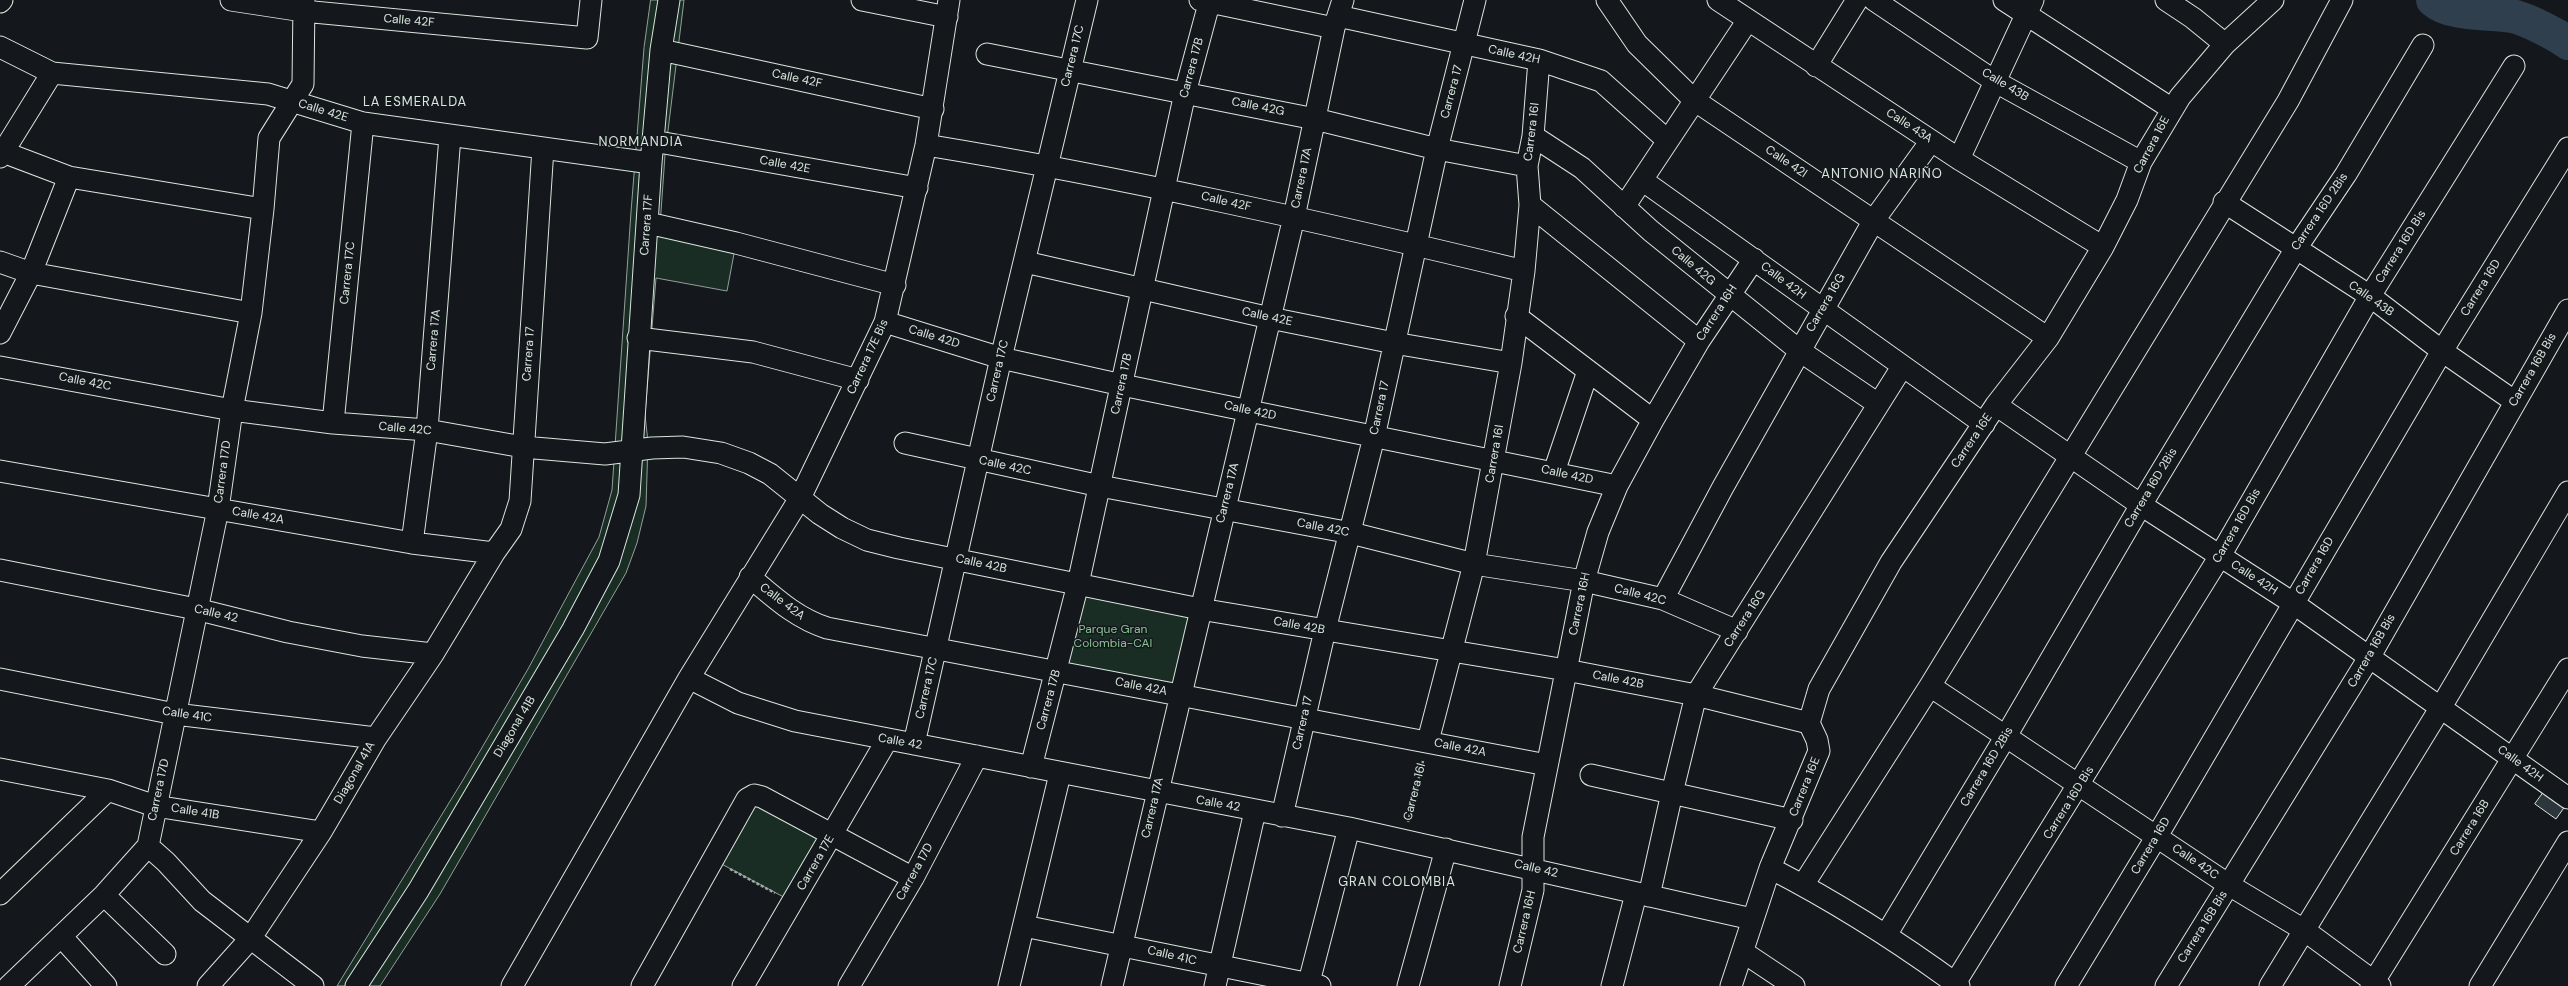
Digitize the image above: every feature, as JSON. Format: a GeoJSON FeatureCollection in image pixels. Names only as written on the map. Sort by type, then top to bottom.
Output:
{"type":"FeatureCollection","features":[{"type":"Feature","properties":{"kind":"street","name":"Calle 42F"},"geometry":{"type":"LineString","coordinates":[[231,0],[304,6],[587,38],[591,0]]}},
{"type":"Feature","properties":{"kind":"street","name":"Carrera 17F"},"geometry":{"type":"LineString","coordinates":[[632,450],[638,338],[648,223],[651,163],[661,50],[669,0]]}},
{"type":"Feature","properties":{"kind":"street"},"geometry":{"type":"LineString","coordinates":[[862,0],[948,9]]}},
{"type":"Feature","properties":{"kind":"street","name":"Carrera 17C"},"geometry":{"type":"LineString","coordinates":[[914,744],[957,559],[1001,358],[1087,0]]}},
{"type":"Feature","properties":{"kind":"street","name":"Carrera 17"},"geometry":{"type":"LineString","coordinates":[[1282,816],[1324,630],[1351,533],[1374,437],[1437,149],[1475,0]]}},
{"type":"Feature","properties":{"kind":"street","name":"Calle 42I"},"geometry":{"type":"LineString","coordinates":[[1607,0],[1641,49],[1694,100],[2048,338]]}},
{"type":"Feature","properties":{"kind":"street","name":"Calle 43A"},"geometry":{"type":"LineString","coordinates":[[1718,0],[1959,159],[2103,247]]}},
{"type":"Feature","properties":{"kind":"street"},"geometry":{"type":"LineString","coordinates":[[1816,66],[1857,0]]}},
{"type":"Feature","properties":{"kind":"street","name":"Calle 43B"},"geometry":{"type":"LineString","coordinates":[[1874,0],[1996,82],[2141,162]]}},
{"type":"Feature","properties":{"kind":"street"},"geometry":{"type":"LineString","coordinates":[[2004,0],[2030,7],[2172,109]]}},
{"type":"Feature","properties":{"kind":"street"},"geometry":{"type":"LineString","coordinates":[[2166,0],[2193,18],[2225,44]]}},
{"type":"Feature","properties":{"kind":"street","name":"Carrera 16E"},"geometry":{"type":"LineString","coordinates":[[1731,986],[1770,868],[1792,820],[1819,751],[1817,740],[1808,723],[1819,689],[1890,562],[1996,405],[2048,338],[2103,247],[2126,200],[2141,162],[2172,109],[2225,44],[2273,0]]}},
{"type":"Feature","properties":{"kind":"street"},"geometry":{"type":"LineString","coordinates":[[1803,885],[1930,686],[2224,202],[2288,101],[2342,0]]}},
{"type":"Feature","properties":{"kind":"street","name":"Calle 42H"},"geometry":{"type":"LineString","coordinates":[[1206,1],[1338,15],[1539,60],[1601,81],[1667,140]]}},
{"type":"Feature","properties":{"kind":"street","name":"Carrera 17B"},"geometry":{"type":"LineString","coordinates":[[1031,767],[1078,584],[1206,1]]}},
{"type":"Feature","properties":{"kind":"street"},"geometry":{"type":"LineString","coordinates":[[292,101],[302,84],[304,6]]}},
{"type":"Feature","properties":{"kind":"street"},"geometry":{"type":"LineString","coordinates":[[1959,159],[2030,7]]}},
{"type":"Feature","properties":{"kind":"street","name":"Carrera 17E Bis"},"geometry":{"type":"LineString","coordinates":[[689,678],[800,498],[886,322],[926,145],[948,9]]}},
{"type":"Feature","properties":{"kind":"street","name":"Carrera 17A"},"geometry":{"type":"LineString","coordinates":[[1112,986],[1294,217],[1338,15]]}},
{"type":"Feature","properties":{"kind":"street"},"geometry":{"type":"LineString","coordinates":[[1624,206],[1748,20]]}},
{"type":"Feature","properties":{"kind":"street","name":"Carrera 16D 2Bis"},"geometry":{"type":"LineString","coordinates":[[1886,935],[2006,736],[2141,505],[2295,250],[2346,174],[2423,45]]}},
{"type":"Feature","properties":{"kind":"street","name":"Calle 42E"},"geometry":{"type":"LineString","coordinates":[[0,47],[52,73],[268,94],[363,123],[651,163]]}},
{"type":"Feature","properties":{"kind":"street","name":"Calle 42F"},"geometry":{"type":"LineString","coordinates":[[661,50],[933,109]]}},
{"type":"Feature","properties":{"kind":"street","name":"Calle 42G"},"geometry":{"type":"LineString","coordinates":[[987,54],[1315,118],[1437,149],[1527,166]]}},
{"type":"Feature","properties":{"kind":"street","name":"Carrera 16I"},"geometry":{"type":"LineString","coordinates":[[1428,741],[1474,564],[1494,462],[1511,363],[1516,316],[1524,272],[1530,205],[1527,166],[1533,136],[1539,60]]}},
{"type":"Feature","properties":{"kind":"street","name":"Carrera 16D Bis"},"geometry":{"type":"LineString","coordinates":[[1957,985],[2220,556],[2370,296],[2514,66]]}},
{"type":"Feature","properties":{"kind":"street"},"geometry":{"type":"LineString","coordinates":[[52,73],[1,154],[69,177],[263,209]]}},
{"type":"Feature","properties":{"kind":"street","name":"Carrera 17D"},"geometry":{"type":"LineString","coordinates":[[148,846],[155,806],[218,509],[232,410],[251,313],[263,209],[269,138],[292,101]]}},
{"type":"Feature","properties":{"kind":"street","name":"Carrera 17C"},"geometry":{"type":"LineString","coordinates":[[333,423],[363,123]]}},
{"type":"Feature","properties":{"kind":"street","name":"Carrera 17A"},"geometry":{"type":"LineString","coordinates":[[412,543],[427,430],[450,136]]}},
{"type":"Feature","properties":{"kind":"street","name":"Calle 42G"},"geometry":{"type":"LineString","coordinates":[[1533,136],[1582,168],[1729,296],[1800,351],[1878,404]]}},
{"type":"Feature","properties":{"kind":"street","name":"Calle 42E"},"geometry":{"type":"LineString","coordinates":[[653,141],[917,188]]}},
{"type":"Feature","properties":{"kind":"street","name":"Carrera 16G"},"geometry":{"type":"LineString","coordinates":[[1663,599],[1822,310],[1874,220],[1931,141]]}},
{"type":"Feature","properties":{"kind":"street","name":"Calle 42F"},"geometry":{"type":"LineString","coordinates":[[926,145],[1048,165],[1164,188],[1416,245],[1524,272]]}},
{"type":"Feature","properties":{"kind":"street","name":"Carrera 17"},"geometry":{"type":"LineString","coordinates":[[494,553],[511,529],[520,501],[543,148]]}},
{"type":"Feature","properties":{"kind":"street","name":"Carrera 16D"},"geometry":{"type":"LineString","coordinates":[[2066,986],[2157,836],[2442,351],[2568,148]]}},
{"type":"Feature","properties":{"kind":"street"},"geometry":{"type":"LineString","coordinates":[[0,332],[31,273],[69,177]]}},
{"type":"Feature","properties":{"kind":"street","name":"Calle 42H"},"geometry":{"type":"LineString","coordinates":[[1642,180],[1754,259],[1822,310],[1984,424]]}},
{"type":"Feature","properties":{"kind":"street","name":"Calle 43B"},"geometry":{"type":"LineString","coordinates":[[2224,202],[2295,250],[2370,296],[2442,351],[2514,401]]}},
{"type":"Feature","properties":{"kind":"street"},"geometry":{"type":"LineString","coordinates":[[1530,205],[1699,341]]}},
{"type":"Feature","properties":{"kind":"street"},"geometry":{"type":"LineString","coordinates":[[648,223],[736,243],[895,285]]}},
{"type":"Feature","properties":{"kind":"street","name":"Carrera 16H"},"geometry":{"type":"LineString","coordinates":[[1510,986],[1533,890],[1535,869],[1534,837],[1547,765],[1584,581],[1598,532],[1618,486],[1653,420],[1699,341],[1754,259]]}},
{"type":"Feature","properties":{"kind":"street"},"geometry":{"type":"LineString","coordinates":[[0,262],[31,273],[251,313]]}},
{"type":"Feature","properties":{"kind":"street","name":"Calle 42E"},"geometry":{"type":"LineString","coordinates":[[1025,262],[1270,318],[1394,343],[1511,363]]}},
{"type":"Feature","properties":{"kind":"street","name":"Carrera 16B Bis"},"geometry":{"type":"LineString","coordinates":[[2166,986],[2370,656],[2514,401],[2568,310]]}},
{"type":"Feature","properties":{"kind":"street"},"geometry":{"type":"LineString","coordinates":[[1516,316],[1653,420]]}},
{"type":"Feature","properties":{"kind":"street","name":"Calle 42D"},"geometry":{"type":"LineString","coordinates":[[886,322],[1001,358],[1122,385],[1494,462],[1554,472],[1618,486]]}},
{"type":"Feature","properties":{"kind":"street"},"geometry":{"type":"LineString","coordinates":[[638,338],[753,352],[858,380]]}},
{"type":"Feature","properties":{"kind":"street","name":"Calle 42C"},"geometry":{"type":"LineString","coordinates":[[0,367],[232,410],[333,423],[427,430],[523,447],[605,454],[632,450],[683,446],[721,453],[749,463],[770,474],[800,498]]}},
{"type":"Feature","properties":{"kind":"street","name":"Carrera 16G"},"geometry":{"type":"LineString","coordinates":[[1612,986],[1643,895],[1672,793],[1696,696],[1776,572],[1902,367]]}},
{"type":"Feature","properties":{"kind":"street"},"geometry":{"type":"LineString","coordinates":[[1554,472],[1588,372]]}},
{"type":"Feature","properties":{"kind":"street","name":"Calle 42H"},"geometry":{"type":"LineString","coordinates":[[1996,405],[2071,455],[2141,505],[2293,603],[2370,656],[2568,798]]}},
{"type":"Feature","properties":{"kind":"street","name":"Calle 42C"},"geometry":{"type":"LineString","coordinates":[[905,443],[1100,486],[1351,533],[1474,564],[1584,581],[1663,599],[1737,631]]}},
{"type":"Feature","properties":{"kind":"street","name":"Diagonal 41B"},"geometry":{"type":"LineString","coordinates":[[356,986],[422,884],[573,629],[609,561],[620,532],[629,495],[632,450]]}},
{"type":"Feature","properties":{"kind":"street","name":"Calle 42A"},"geometry":{"type":"LineString","coordinates":[[0,471],[412,543],[494,553]]}},
{"type":"Feature","properties":{"kind":"street"},"geometry":{"type":"LineString","coordinates":[[2270,986],[2441,707],[2568,492]]}},
{"type":"Feature","properties":{"kind":"street","name":"Calle 42B"},"geometry":{"type":"LineString","coordinates":[[800,498],[820,514],[867,540],[1200,609],[1566,670],[1696,696],[1808,723]]}},
{"type":"Feature","properties":{"kind":"street","name":"Diagonal 41A"},"geometry":{"type":"LineString","coordinates":[[208,986],[250,939],[321,832],[376,738],[433,654],[494,553]]}},
{"type":"Feature","properties":{"kind":"street","name":"Calle 42"},"geometry":{"type":"LineString","coordinates":[[0,570],[196,609],[288,632],[355,644],[433,654]]}},
{"type":"Feature","properties":{"kind":"street","name":"Calle 42A"},"geometry":{"type":"LineString","coordinates":[[750,577],[790,611],[808,622],[827,628],[1428,741],[1547,765]]}},
{"type":"Feature","properties":{"kind":"street","name":"Carrera 16B"},"geometry":{"type":"LineString","coordinates":[[2375,984],[2568,669]]}},
{"type":"Feature","properties":{"kind":"street"},"geometry":{"type":"LineString","coordinates":[[512,986],[689,678]]}},
{"type":"Feature","properties":{"kind":"street","name":"Calle 42"},"geometry":{"type":"LineString","coordinates":[[689,678],[738,703],[795,721],[887,740],[977,756],[1060,774],[1349,828],[1446,848],[1643,895],[1752,919]]}},
{"type":"Feature","properties":{"kind":"street","name":"Calle 41C"},"geometry":{"type":"LineString","coordinates":[[0,679],[175,714],[376,738]]}},
{"type":"Feature","properties":{"kind":"street","name":"Calle 42C"},"geometry":{"type":"LineString","coordinates":[[1930,686],[2229,885],[2304,930],[2375,984]]}},
{"type":"Feature","properties":{"kind":"street","name":"Carrera 17E"},"geometry":{"type":"LineString","coordinates":[[743,986],[834,833],[887,740]]}},
{"type":"Feature","properties":{"kind":"street","name":"Carrera 17D"},"geometry":{"type":"LineString","coordinates":[[849,986],[913,878],[977,756]]}},
{"type":"Feature","properties":{"kind":"street","name":"Calle 41B"},"geometry":{"type":"LineString","coordinates":[[0,769],[108,790],[155,806],[321,832]]}},
{"type":"Feature","properties":{"kind":"street"},"geometry":{"type":"LineString","coordinates":[[1009,986],[1060,774]]}},
{"type":"Feature","properties":{"kind":"street"},"geometry":{"type":"LineString","coordinates":[[1591,775],[1792,820]]}},
{"type":"Feature","properties":{"kind":"street"},"geometry":{"type":"LineString","coordinates":[[0,894],[108,790]]}},
{"type":"Feature","properties":{"kind":"street"},"geometry":{"type":"LineString","coordinates":[[642,986],[747,799],[754,795],[762,797],[834,833],[913,878]]}},
{"type":"Feature","properties":{"kind":"street"},"geometry":{"type":"LineString","coordinates":[[1217,976],[1255,811]]}},
{"type":"Feature","properties":{"kind":"street"},"geometry":{"type":"LineString","coordinates":[[1312,985],[1349,828]]}},
{"type":"Feature","properties":{"kind":"street"},"geometry":{"type":"LineString","coordinates":[[2480,986],[2568,842]]}},
{"type":"Feature","properties":{"kind":"street"},"geometry":{"type":"LineString","coordinates":[[17,983],[61,936],[104,895],[148,846],[166,862],[202,901],[313,986]]}},
{"type":"Feature","properties":{"kind":"street"},"geometry":{"type":"LineString","coordinates":[[1408,986],[1446,848]]}},
{"type":"Feature","properties":{"kind":"street"},"geometry":{"type":"LineString","coordinates":[[1770,868],[1803,885],[1886,935],[1957,985]]}},
{"type":"Feature","properties":{"kind":"street"},"geometry":{"type":"LineString","coordinates":[[104,895],[165,954]]}},
{"type":"Feature","properties":{"kind":"street","name":"Calle 41C"},"geometry":{"type":"LineString","coordinates":[[1024,926],[1121,945],[1217,976],[1312,985]]}},
{"type":"Feature","properties":{"kind":"street"},"geometry":{"type":"LineString","coordinates":[[61,936],[106,986]]}},
{"type":"Feature","properties":{"kind":"street"},"geometry":{"type":"LineString","coordinates":[[1743,952],[1794,986]]}},
{"type":"Feature","properties":{"kind":"path","name":"Carrera 16I"},"geometry":{"type":"LineString","coordinates":[[1403,840],[1428,741]]}},
{"type":"Feature","properties":{"kind":"path"},"geometry":{"type":"LineString","coordinates":[[714,860],[793,902]]}},
{"type":"Feature","properties":{"kind":"green space"},"geometry":{"type":"Polygon","coordinates":[[[651,0],[684,0],[665,155],[660,226],[736,243],[727,291],[656,278],[645,415],[648,442],[646,506],[637,543],[626,573],[440,894],[380,986],[337,986],[463,780],[528,669],[599,537],[612,490],[644,48],[651,0]]]}},
{"type":"Feature","properties":{"kind":"green space","name":"Parque Gran Colombia-CAI"},"geometry":{"type":"Polygon","coordinates":[[[1078,584],[1200,609],[1180,695],[1056,671],[1078,584]]]}},
{"type":"Feature","properties":{"kind":"green space"},"geometry":{"type":"Polygon","coordinates":[[[747,799],[834,833],[793,902],[714,860],[747,799]]]}},
{"type":"Feature","properties":{"kind":"building"},"geometry":{"type":"Polygon","coordinates":[[[2549,785],[2568,802],[2556,819],[2535,804],[2549,785]]]}},
{"type":"Feature","properties":{"kind":"waterway"},"geometry":{"type":"LineString","coordinates":[[2433,0],[2450,9],[2512,16],[2525,20],[2556,35],[2568,43]]}},
{"type":"Feature","properties":{"kind":"district","name":"LA ESMERALDA"},"geometry":{"type":"Point","coordinates":[415,103]}},
{"type":"Feature","properties":{"kind":"district","name":"NORMANDIA"},"geometry":{"type":"Point","coordinates":[641,143]}},
{"type":"Feature","properties":{"kind":"district","name":"ANTONIO NARIÑO"},"geometry":{"type":"Point","coordinates":[1882,175]}},
{"type":"Feature","properties":{"kind":"district","name":"GRAN COLOMBIA"},"geometry":{"type":"Point","coordinates":[1397,883]}}]}
